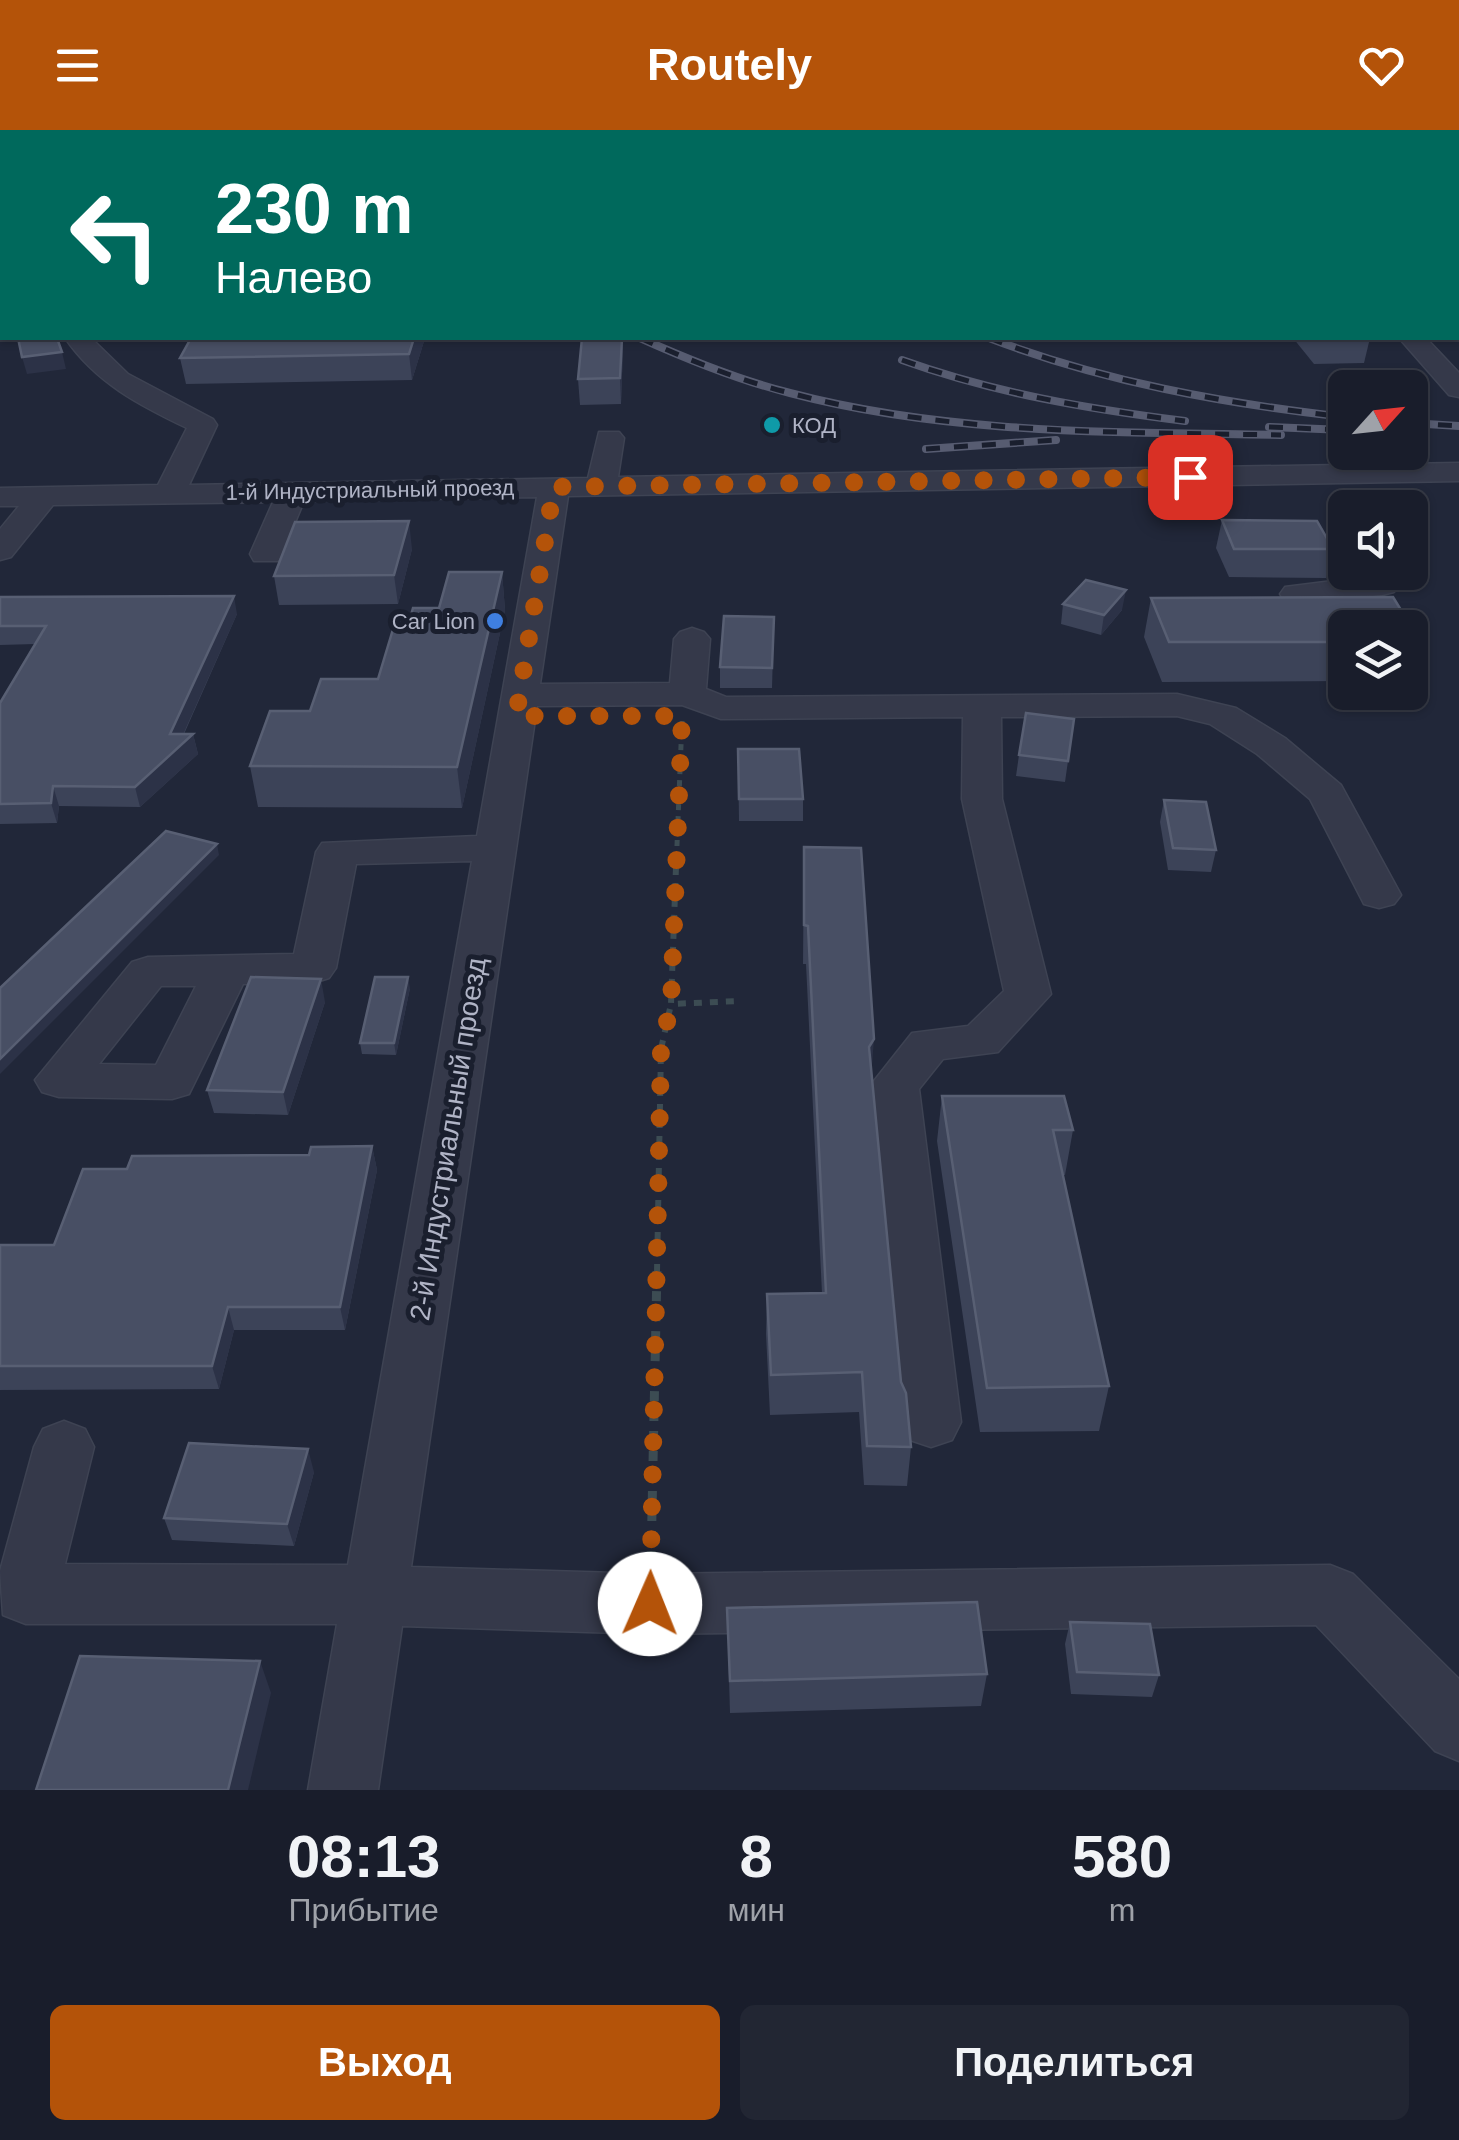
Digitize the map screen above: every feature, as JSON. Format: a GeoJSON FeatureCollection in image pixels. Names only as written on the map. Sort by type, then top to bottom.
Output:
{"type":"FeatureCollection","features":[{"type":"Feature","properties":{"kind":"street"},"geometry":{"type":"LineString","coordinates":[[80,340],[98,364],[129,390],[204,425],[169,494]]}},
{"type":"Feature","properties":{"kind":"street"},"geometry":{"type":"LineString","coordinates":[[1414,340],[1455,379]]}},
{"type":"Feature","properties":{"kind":"street","name":"2-й Индустриальный проезд"},"geometry":{"type":"LineString","coordinates":[[343,1790],[520,696],[578,487],[610,438]]}},
{"type":"Feature","properties":{"kind":"street","name":"1-й Индустриальный проезд"},"geometry":{"type":"LineString","coordinates":[[0,496],[1459,472]]}},
{"type":"Feature","properties":{"kind":"street"},"geometry":{"type":"LineString","coordinates":[[1342,474],[1350,490]]}},
{"type":"Feature","properties":{"kind":"street"},"geometry":{"type":"LineString","coordinates":[[266,554],[292,492]]}},
{"type":"Feature","properties":{"kind":"street"},"geometry":{"type":"LineString","coordinates":[[0,550],[44,496]]}},
{"type":"Feature","properties":{"kind":"street"},"geometry":{"type":"LineString","coordinates":[[1297,594],[1335,590]]}},
{"type":"Feature","properties":{"kind":"street"},"geometry":{"type":"LineString","coordinates":[[676,705],[692,639]]}},
{"type":"Feature","properties":{"kind":"street"},"geometry":{"type":"LineString","coordinates":[[520,696],[721,708],[1178,706],[1223,716],[1271,746],[1327,793],[1379,895]]}},
{"type":"Feature","properties":{"kind":"street"},"geometry":{"type":"LineString","coordinates":[[931,1422],[894,1086],[929,1044],[982,1041],[1028,994],[982,798],[982,706]]}},
{"type":"Feature","properties":{"kind":"street"},"geometry":{"type":"LineString","coordinates":[[226,970],[313,968],[336,852],[496,848]]}},
{"type":"Feature","properties":{"kind":"street"},"geometry":{"type":"LineString","coordinates":[[64,1447],[26,1594],[374,1594],[650,1604],[1330,1595],[1459,1727]]}},
{"type":"Feature","properties":{"kind":"path"},"geometry":{"type":"LineString","coordinates":[[650,1604],[661,1049],[671,1004],[682,716],[676,705]]}},
{"type":"Feature","properties":{"kind":"path"},"geometry":{"type":"LineString","coordinates":[[671,1004],[739,1000]]}},
{"type":"Feature","properties":{"kind":"building"},"geometry":{"type":"Polygon","coordinates":[[[18,340],[58,340],[62,352],[22,357],[18,340]]]}},
{"type":"Feature","properties":{"kind":"building"},"geometry":{"type":"Polygon","coordinates":[[[190,340],[413,340],[409,354],[180,358],[190,340]]]}},
{"type":"Feature","properties":{"kind":"building"},"geometry":{"type":"Polygon","coordinates":[[[582,340],[622,340],[620,378],[578,379],[582,340]]]}},
{"type":"Feature","properties":{"kind":"building"},"geometry":{"type":"Polygon","coordinates":[[[1222,520],[1317,521],[1328,540],[1328,549],[1234,549],[1222,520]]]}},
{"type":"Feature","properties":{"kind":"building"},"geometry":{"type":"Polygon","coordinates":[[[409,521],[394,575],[274,576],[295,522],[409,521]]]}},
{"type":"Feature","properties":{"kind":"building"},"geometry":{"type":"Polygon","coordinates":[[[449,572],[502,572],[457,767],[250,766],[270,711],[310,711],[321,679],[378,679],[394,626],[408,626],[413,608],[439,608],[449,572]]]}},
{"type":"Feature","properties":{"kind":"building"},"geometry":{"type":"Polygon","coordinates":[[[1086,580],[1126,590],[1104,615],[1063,604],[1086,580]]]}},
{"type":"Feature","properties":{"kind":"building"},"geometry":{"type":"Polygon","coordinates":[[[234,596],[170,734],[193,734],[135,787],[53,786],[51,803],[0,804],[0,703],[46,626],[0,626],[0,597],[234,596]]]}},
{"type":"Feature","properties":{"kind":"building"},"geometry":{"type":"Polygon","coordinates":[[[1393,597],[1401,610],[1328,610],[1328,642],[1169,642],[1151,598],[1393,597]]]}},
{"type":"Feature","properties":{"kind":"building"},"geometry":{"type":"Polygon","coordinates":[[[724,616],[774,617],[772,668],[720,667],[724,616]]]}},
{"type":"Feature","properties":{"kind":"building"},"geometry":{"type":"Polygon","coordinates":[[[1026,713],[1074,719],[1068,761],[1019,755],[1026,713]]]}},
{"type":"Feature","properties":{"kind":"building"},"geometry":{"type":"Polygon","coordinates":[[[738,749],[799,749],[803,799],[739,799],[738,749]]]}},
{"type":"Feature","properties":{"kind":"building"},"geometry":{"type":"Polygon","coordinates":[[[1164,800],[1206,802],[1216,850],[1173,848],[1164,800]]]}},
{"type":"Feature","properties":{"kind":"building"},"geometry":{"type":"Polygon","coordinates":[[[166,831],[217,844],[0,1059],[0,988],[166,831]]]}},
{"type":"Feature","properties":{"kind":"building"},"geometry":{"type":"Polygon","coordinates":[[[804,847],[861,848],[874,1039],[869,1047],[901,1382],[906,1393],[911,1447],[867,1446],[862,1372],[771,1375],[767,1294],[826,1293],[808,926],[804,925],[804,847]]]}},
{"type":"Feature","properties":{"kind":"building"},"geometry":{"type":"Polygon","coordinates":[[[251,977],[321,979],[283,1092],[207,1090],[251,977]]]}},
{"type":"Feature","properties":{"kind":"building"},"geometry":{"type":"Polygon","coordinates":[[[375,977],[408,977],[394,1043],[360,1043],[375,977]]]}},
{"type":"Feature","properties":{"kind":"building"},"geometry":{"type":"Polygon","coordinates":[[[942,1096],[1064,1096],[1073,1130],[1053,1130],[1109,1386],[987,1388],[942,1096]]]}},
{"type":"Feature","properties":{"kind":"building"},"geometry":{"type":"Polygon","coordinates":[[[372,1146],[340,1307],[228,1307],[212,1366],[0,1366],[0,1245],[54,1245],[83,1169],[127,1169],[132,1156],[309,1155],[311,1147],[372,1146]]]}},
{"type":"Feature","properties":{"kind":"building"},"geometry":{"type":"Polygon","coordinates":[[[189,1443],[308,1449],[287,1524],[164,1518],[189,1443]]]}},
{"type":"Feature","properties":{"kind":"building"},"geometry":{"type":"Polygon","coordinates":[[[977,1602],[987,1674],[730,1681],[727,1608],[977,1602]]]}},
{"type":"Feature","properties":{"kind":"building"},"geometry":{"type":"Polygon","coordinates":[[[1070,1622],[1150,1624],[1159,1675],[1077,1672],[1070,1622]]]}},
{"type":"Feature","properties":{"kind":"building"},"geometry":{"type":"Polygon","coordinates":[[[80,1656],[260,1661],[228,1790],[36,1790],[80,1656]]]}},
{"type":"Feature","properties":{"kind":"railway"},"geometry":{"type":"LineString","coordinates":[[645,340],[771,388],[911,417],[1034,429],[1281,435]]}},
{"type":"Feature","properties":{"kind":"railway"},"geometry":{"type":"LineString","coordinates":[[995,340],[1076,367],[1164,389],[1328,415]]}},
{"type":"Feature","properties":{"kind":"railway"},"geometry":{"type":"LineString","coordinates":[[902,360],[971,382],[1042,398],[1185,421]]}},
{"type":"Feature","properties":{"kind":"railway"},"geometry":{"type":"LineString","coordinates":[[1428,424],[1459,426]]}},
{"type":"Feature","properties":{"kind":"railway"},"geometry":{"type":"LineString","coordinates":[[1269,427],[1328,429]]}},
{"type":"Feature","properties":{"kind":"railway"},"geometry":{"type":"LineString","coordinates":[[926,449],[1056,440]]}},
{"type":"Feature","properties":{"kind":"place","name":"КОД"},"geometry":{"type":"Point","coordinates":[772,425]}},
{"type":"Feature","properties":{"kind":"place","name":"Car Lion"},"geometry":{"type":"Point","coordinates":[495,621]}},
{"type":"Feature","properties":{"kind":"route"},"geometry":{"type":"LineString","coordinates":[[650,1604],[661,1049],[671,1004],[682,716],[516,716],[554,487],[1190,477]]}}]}
